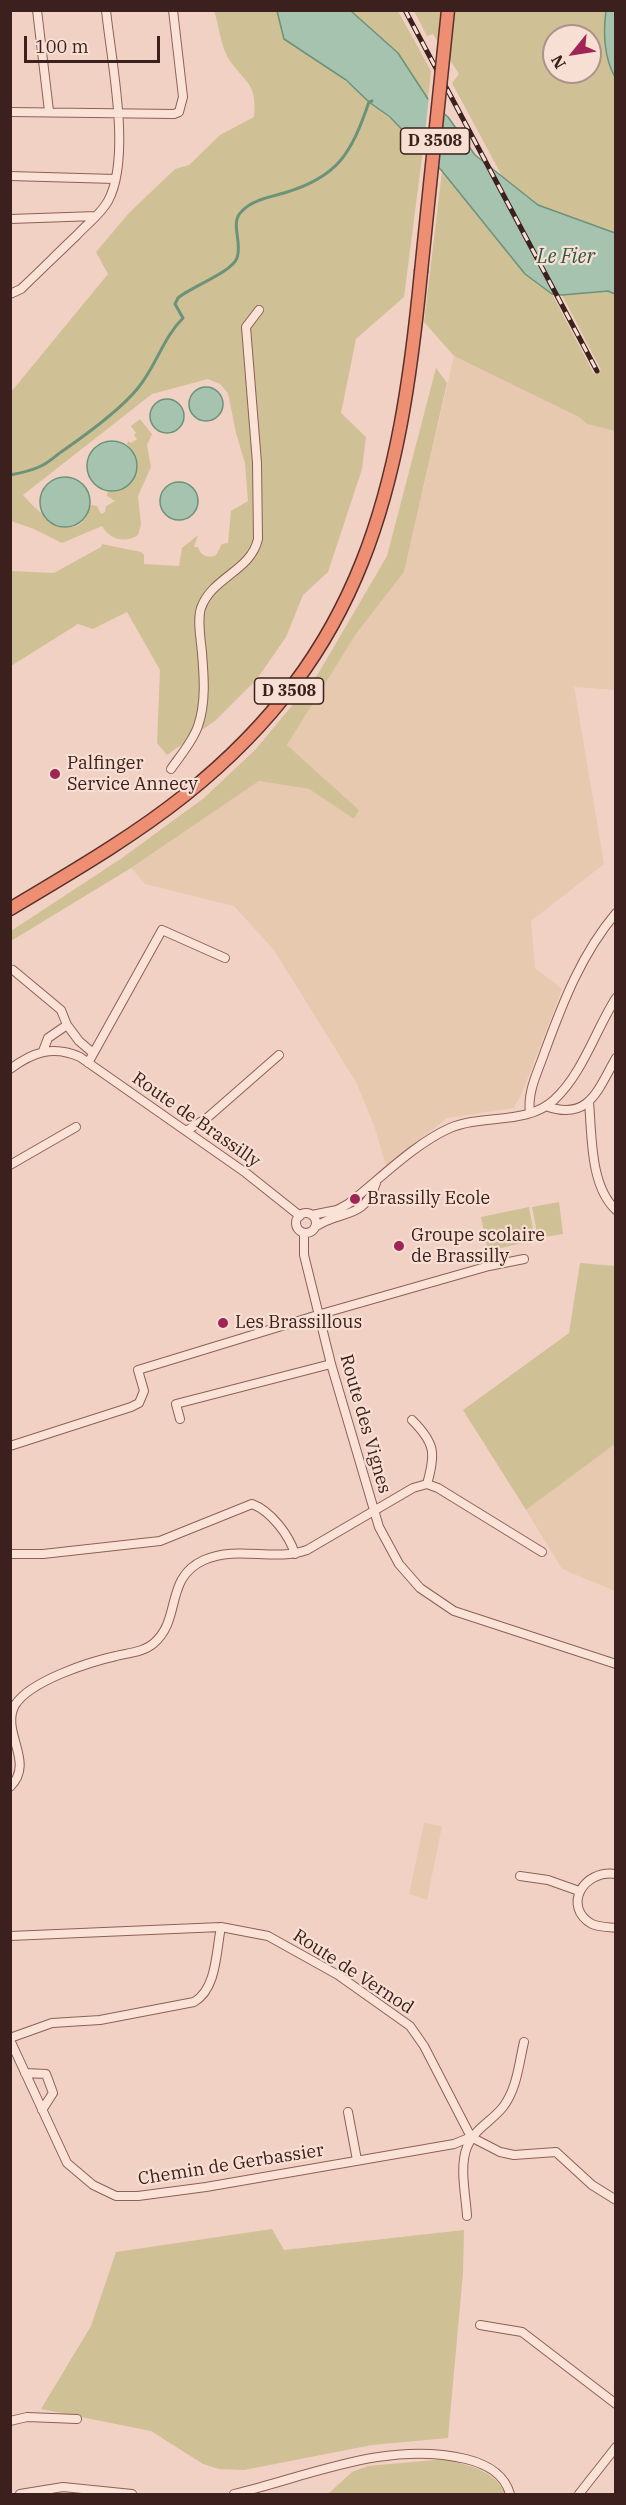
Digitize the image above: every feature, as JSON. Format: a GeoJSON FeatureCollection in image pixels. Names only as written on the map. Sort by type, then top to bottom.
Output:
{"type":"FeatureCollection","features":[{"type":"Feature","properties":{"kind":"highway","name":"D 3508"},"geometry":{"type":"LineString","coordinates":[[10,909],[145,825],[215,770],[272,712],[319,649],[358,576],[380,516],[403,415],[421,272],[448,10]]}},
{"type":"Feature","properties":{"kind":"street"},"geometry":{"type":"LineString","coordinates":[[37,10],[49,111]]}},
{"type":"Feature","properties":{"kind":"street"},"geometry":{"type":"LineString","coordinates":[[10,294],[21,289],[96,216],[108,201],[115,179],[119,147],[118,113],[106,10]]}},
{"type":"Feature","properties":{"kind":"street"},"geometry":{"type":"LineString","coordinates":[[10,112],[174,114],[179,112],[183,97],[173,10]]}},
{"type":"Feature","properties":{"kind":"street"},"geometry":{"type":"LineString","coordinates":[[10,176],[115,179]]}},
{"type":"Feature","properties":{"kind":"street"},"geometry":{"type":"LineString","coordinates":[[10,219],[96,216]]}},
{"type":"Feature","properties":{"kind":"street"},"geometry":{"type":"LineString","coordinates":[[171,769],[198,727],[202,706],[204,684],[201,609],[214,588],[250,558],[256,549],[258,539],[257,463],[246,327],[259,310]]}},
{"type":"Feature","properties":{"kind":"street"},"geometry":{"type":"LineString","coordinates":[[530,1113],[529,1095],[565,1000],[594,942],[615,913]]}},
{"type":"Feature","properties":{"kind":"street"},"geometry":{"type":"LineString","coordinates":[[88,1063],[162,930],[225,958]]}},
{"type":"Feature","properties":{"kind":"street"},"geometry":{"type":"LineString","coordinates":[[13,970],[61,1010],[67,1024],[86,1050],[93,1053]]}},
{"type":"Feature","properties":{"kind":"street"},"geometry":{"type":"LineString","coordinates":[[376,1183],[368,1201],[360,1209],[325,1221],[310,1232],[304,1233],[297,1225],[300,1216],[304,1214],[312,1215],[343,1207],[426,1142],[448,1129],[471,1121],[530,1113],[546,1106],[570,1082],[615,998]]}},
{"type":"Feature","properties":{"kind":"street"},"geometry":{"type":"LineString","coordinates":[[10,1069],[29,1056],[43,1051],[48,1038],[67,1024]]}},
{"type":"Feature","properties":{"kind":"street","name":"Route de Brassilly"},"geometry":{"type":"LineString","coordinates":[[43,1051],[71,1053],[88,1063],[246,1173],[300,1216]]}},
{"type":"Feature","properties":{"kind":"street"},"geometry":{"type":"LineString","coordinates":[[186,1131],[207,1118],[279,1055]]}},
{"type":"Feature","properties":{"kind":"street"},"geometry":{"type":"LineString","coordinates":[[546,1106],[569,1111],[589,1102],[603,1085],[615,1058]]}},
{"type":"Feature","properties":{"kind":"street"},"geometry":{"type":"LineString","coordinates":[[589,1102],[597,1179],[602,1193],[615,1210]]}},
{"type":"Feature","properties":{"kind":"street"},"geometry":{"type":"LineString","coordinates":[[10,1165],[76,1127]]}},
{"type":"Feature","properties":{"kind":"street"},"geometry":{"type":"LineString","coordinates":[[312,1215],[315,1219],[315,1227]]}},
{"type":"Feature","properties":{"kind":"street","name":"Route des Vignes"},"geometry":{"type":"LineString","coordinates":[[10,1787],[19,1776],[21,1766],[11,1729],[12,1705],[28,1693],[74,1668],[152,1645],[164,1630],[183,1575],[197,1564],[227,1553],[295,1554],[315,1547],[375,1511],[318,1315],[304,1255],[304,1233]]}},
{"type":"Feature","properties":{"kind":"street"},"geometry":{"type":"LineString","coordinates":[[10,1446],[140,1403],[144,1391],[138,1370],[318,1315],[489,1266],[524,1259]]}},
{"type":"Feature","properties":{"kind":"street"},"geometry":{"type":"LineString","coordinates":[[180,1419],[176,1404],[331,1364]]}},
{"type":"Feature","properties":{"kind":"street"},"geometry":{"type":"LineString","coordinates":[[412,1420],[428,1437],[433,1450],[428,1484]]}},
{"type":"Feature","properties":{"kind":"street"},"geometry":{"type":"LineString","coordinates":[[542,1552],[428,1484],[413,1488],[375,1511],[379,1527],[399,1563],[420,1588],[446,1607],[615,1664]]}},
{"type":"Feature","properties":{"kind":"street"},"geometry":{"type":"LineString","coordinates":[[10,1554],[43,1554],[160,1541],[252,1504],[266,1512],[277,1524],[290,1542],[295,1554]]}},
{"type":"Feature","properties":{"kind":"street"},"geometry":{"type":"LineString","coordinates":[[615,1874],[591,1877],[579,1891],[580,1908],[589,1922],[598,1926],[615,1928]]}},
{"type":"Feature","properties":{"kind":"street"},"geometry":{"type":"LineString","coordinates":[[520,1876],[548,1880],[579,1891]]}},
{"type":"Feature","properties":{"kind":"street"},"geometry":{"type":"LineString","coordinates":[[10,2039],[52,2023],[100,2020],[194,2002],[209,1984],[220,1927]]}},
{"type":"Feature","properties":{"kind":"street","name":"Route de Vernod"},"geometry":{"type":"LineString","coordinates":[[10,1936],[220,1927],[256,1933],[278,1941],[345,1980],[401,2019],[424,2046],[471,2137]]}},
{"type":"Feature","properties":{"kind":"street","name":"Chemin de Gerbassier"},"geometry":{"type":"LineString","coordinates":[[10,2039],[63,2156],[72,2168],[93,2185],[116,2196],[138,2196],[206,2187],[454,2144],[471,2137]]}},
{"type":"Feature","properties":{"kind":"street"},"geometry":{"type":"LineString","coordinates":[[467,2216],[464,2162],[466,2149],[471,2137],[503,2108],[509,2097],[515,2083],[524,2042]]}},
{"type":"Feature","properties":{"kind":"street"},"geometry":{"type":"LineString","coordinates":[[25,2073],[46,2074],[53,2093],[42,2110]]}},
{"type":"Feature","properties":{"kind":"street"},"geometry":{"type":"LineString","coordinates":[[348,2112],[357,2160]]}},
{"type":"Feature","properties":{"kind":"street"},"geometry":{"type":"LineString","coordinates":[[471,2137],[508,2154],[522,2156],[556,2152],[592,2185],[615,2200]]}},
{"type":"Feature","properties":{"kind":"street"},"geometry":{"type":"LineString","coordinates":[[480,2325],[522,2332],[615,2404]]}},
{"type":"Feature","properties":{"kind":"street"},"geometry":{"type":"LineString","coordinates":[[10,2421],[27,2417],[77,2419]]}},
{"type":"Feature","properties":{"kind":"street"},"geometry":{"type":"LineString","coordinates":[[579,2494],[615,2447]]}},
{"type":"Feature","properties":{"kind":"street"},"geometry":{"type":"LineString","coordinates":[[234,2494],[335,2465],[414,2453],[450,2455],[484,2464],[505,2482],[510,2494]]}},
{"type":"Feature","properties":{"kind":"street"},"geometry":{"type":"LineString","coordinates":[[20,2494],[63,2487],[132,2494]]}},
{"type":"Feature","properties":{"kind":"shaded area"},"geometry":{"type":"Polygon","coordinates":[[[214,11],[277,11],[285,39],[357,90],[423,150],[404,297],[356,339],[341,413],[366,437],[362,469],[328,572],[303,595],[286,637],[257,679],[216,720],[167,755],[157,743],[160,670],[127,612],[93,629],[78,624],[11,666],[11,571],[54,573],[101,547],[102,544],[141,552],[144,555],[144,564],[179,566],[182,548],[198,535],[194,547],[198,547],[205,556],[216,555],[222,544],[228,543],[231,511],[248,501],[245,463],[228,393],[220,384],[208,379],[152,394],[23,495],[48,518],[68,527],[77,526],[85,519],[90,505],[97,506],[101,514],[105,512],[106,506],[115,501],[107,496],[108,490],[113,491],[137,464],[134,453],[127,445],[128,441],[131,443],[137,439],[131,426],[140,419],[152,434],[147,445],[151,467],[138,496],[141,524],[138,535],[123,540],[118,539],[102,526],[62,543],[11,521],[11,392],[108,274],[96,252],[129,213],[175,169],[189,165],[220,135],[254,117],[255,105],[251,88],[227,56],[214,11]]]}},
{"type":"Feature","properties":{"kind":"shaded area"},"geometry":{"type":"Polygon","coordinates":[[[351,11],[398,11],[431,71],[428,99],[398,53],[351,11]]]}},
{"type":"Feature","properties":{"kind":"shaded area"},"geometry":{"type":"Polygon","coordinates":[[[414,11],[606,11],[605,45],[616,77],[615,233],[538,205],[502,176],[452,83],[459,74],[433,34],[427,36],[414,11]]]}},
{"type":"Feature","properties":{"kind":"shaded area"},"geometry":{"type":"Polygon","coordinates":[[[442,171],[525,274],[552,294],[594,374],[601,370],[562,295],[608,291],[615,294],[615,431],[587,424],[579,417],[454,356],[424,322],[442,171]]]}},
{"type":"Feature","properties":{"kind":"shaded area"},"geometry":{"type":"Polygon","coordinates":[[[454,356],[579,417],[587,424],[615,431],[615,690],[574,687],[604,864],[531,921],[535,968],[562,989],[522,1093],[514,1108],[447,1118],[386,1166],[374,1125],[356,1082],[274,950],[234,906],[145,884],[131,868],[259,781],[309,789],[354,819],[359,810],[287,745],[356,634],[404,572],[454,356]]]}},
{"type":"Feature","properties":{"kind":"shaded area"},"geometry":{"type":"Polygon","coordinates":[[[436,368],[447,383],[404,572],[356,634],[287,745],[359,810],[354,819],[309,789],[259,781],[131,868],[11,941],[11,931],[122,858],[204,798],[256,749],[318,674],[387,556],[436,368]]]}},
{"type":"Feature","properties":{"kind":"shaded area"},"geometry":{"type":"Polygon","coordinates":[[[559,1202],[563,1234],[538,1238],[532,1207],[559,1202]]]}},
{"type":"Feature","properties":{"kind":"shaded area"},"geometry":{"type":"Polygon","coordinates":[[[529,1207],[535,1240],[488,1251],[481,1217],[529,1207]]]}},
{"type":"Feature","properties":{"kind":"shaded area"},"geometry":{"type":"Polygon","coordinates":[[[580,1263],[615,1266],[615,1444],[526,1510],[463,1410],[569,1333],[580,1263]]]}},
{"type":"Feature","properties":{"kind":"shaded area"},"geometry":{"type":"Polygon","coordinates":[[[615,1444],[615,1591],[562,1569],[526,1510],[615,1444]]]}},
{"type":"Feature","properties":{"kind":"shaded area"},"geometry":{"type":"Polygon","coordinates":[[[424,1823],[442,1826],[427,1900],[409,1894],[424,1823]]]}},
{"type":"Feature","properties":{"kind":"shaded area"},"geometry":{"type":"Polygon","coordinates":[[[272,2229],[284,2250],[464,2230],[463,2273],[448,2438],[372,2445],[244,2470],[219,2469],[203,2464],[151,2431],[41,2409],[91,2326],[116,2252],[272,2229]]]}},
{"type":"Feature","properties":{"kind":"shaded area"},"geometry":{"type":"Polygon","coordinates":[[[445,2459],[488,2474],[505,2494],[328,2494],[352,2472],[368,2466],[445,2459]]]}},
{"type":"Feature","properties":{"kind":"water","name":"Le Fier"},"geometry":{"type":"Polygon","coordinates":[[[277,11],[351,11],[398,53],[428,99],[448,117],[475,155],[538,205],[615,233],[615,294],[608,291],[552,294],[525,274],[442,171],[390,117],[369,102],[346,80],[284,39],[277,11]]]}},
{"type":"Feature","properties":{"kind":"water"},"geometry":{"type":"Polygon","coordinates":[[[606,11],[615,11],[615,77],[605,45],[606,11]]]}},
{"type":"Feature","properties":{"kind":"water"},"geometry":{"type":"Polygon","coordinates":[[[206,387],[218,392],[223,404],[218,416],[206,421],[194,416],[189,404],[194,392],[206,387]]]}},
{"type":"Feature","properties":{"kind":"water"},"geometry":{"type":"Polygon","coordinates":[[[167,399],[179,404],[184,416],[179,428],[167,433],[155,428],[150,416],[155,404],[167,399]]]}},
{"type":"Feature","properties":{"kind":"water"},"geometry":{"type":"Polygon","coordinates":[[[107,441],[117,441],[130,448],[137,461],[137,471],[130,484],[117,491],[107,491],[98,487],[91,480],[87,471],[87,461],[91,452],[98,445],[107,441]]]}},
{"type":"Feature","properties":{"kind":"water"},"geometry":{"type":"Polygon","coordinates":[[[60,477],[70,477],[83,484],[90,497],[90,507],[83,520],[70,527],[60,527],[51,523],[44,516],[40,507],[40,497],[44,488],[51,481],[60,477]]]}},
{"type":"Feature","properties":{"kind":"water"},"geometry":{"type":"Polygon","coordinates":[[[179,482],[186,483],[192,488],[197,494],[197,508],[192,514],[186,519],[179,520],[172,519],[166,514],[161,508],[160,501],[161,494],[166,488],[172,483],[179,482]]]}},
{"type":"Feature","properties":{"kind":"pier"},"geometry":{"type":"Polygon","coordinates":[[[429,94],[445,110],[438,171],[423,154],[429,94]]]}},
{"type":"Feature","properties":{"kind":"waterway"},"geometry":{"type":"LineString","coordinates":[[10,475],[30,471],[47,463],[103,421],[131,396],[144,379],[170,334],[183,318],[175,304],[178,298],[220,274],[234,263],[238,252],[236,227],[238,216],[242,211],[256,202],[302,187],[330,171],[340,161],[356,136],[369,102],[372,101]]}},
{"type":"Feature","properties":{"kind":"railway"},"geometry":{"type":"LineString","coordinates":[[405,10],[597,371]]}},
{"type":"Feature","properties":{"kind":"place","name":"Palfinger Service Annecy"},"geometry":{"type":"Point","coordinates":[55,774]}},
{"type":"Feature","properties":{"kind":"place","name":"Brassilly Ecole"},"geometry":{"type":"Point","coordinates":[355,1199]}},
{"type":"Feature","properties":{"kind":"place","name":"Groupe scolaire de Brassilly"},"geometry":{"type":"Point","coordinates":[399,1246]}},
{"type":"Feature","properties":{"kind":"place","name":"Les Brassillous"},"geometry":{"type":"Point","coordinates":[223,1323]}}]}
